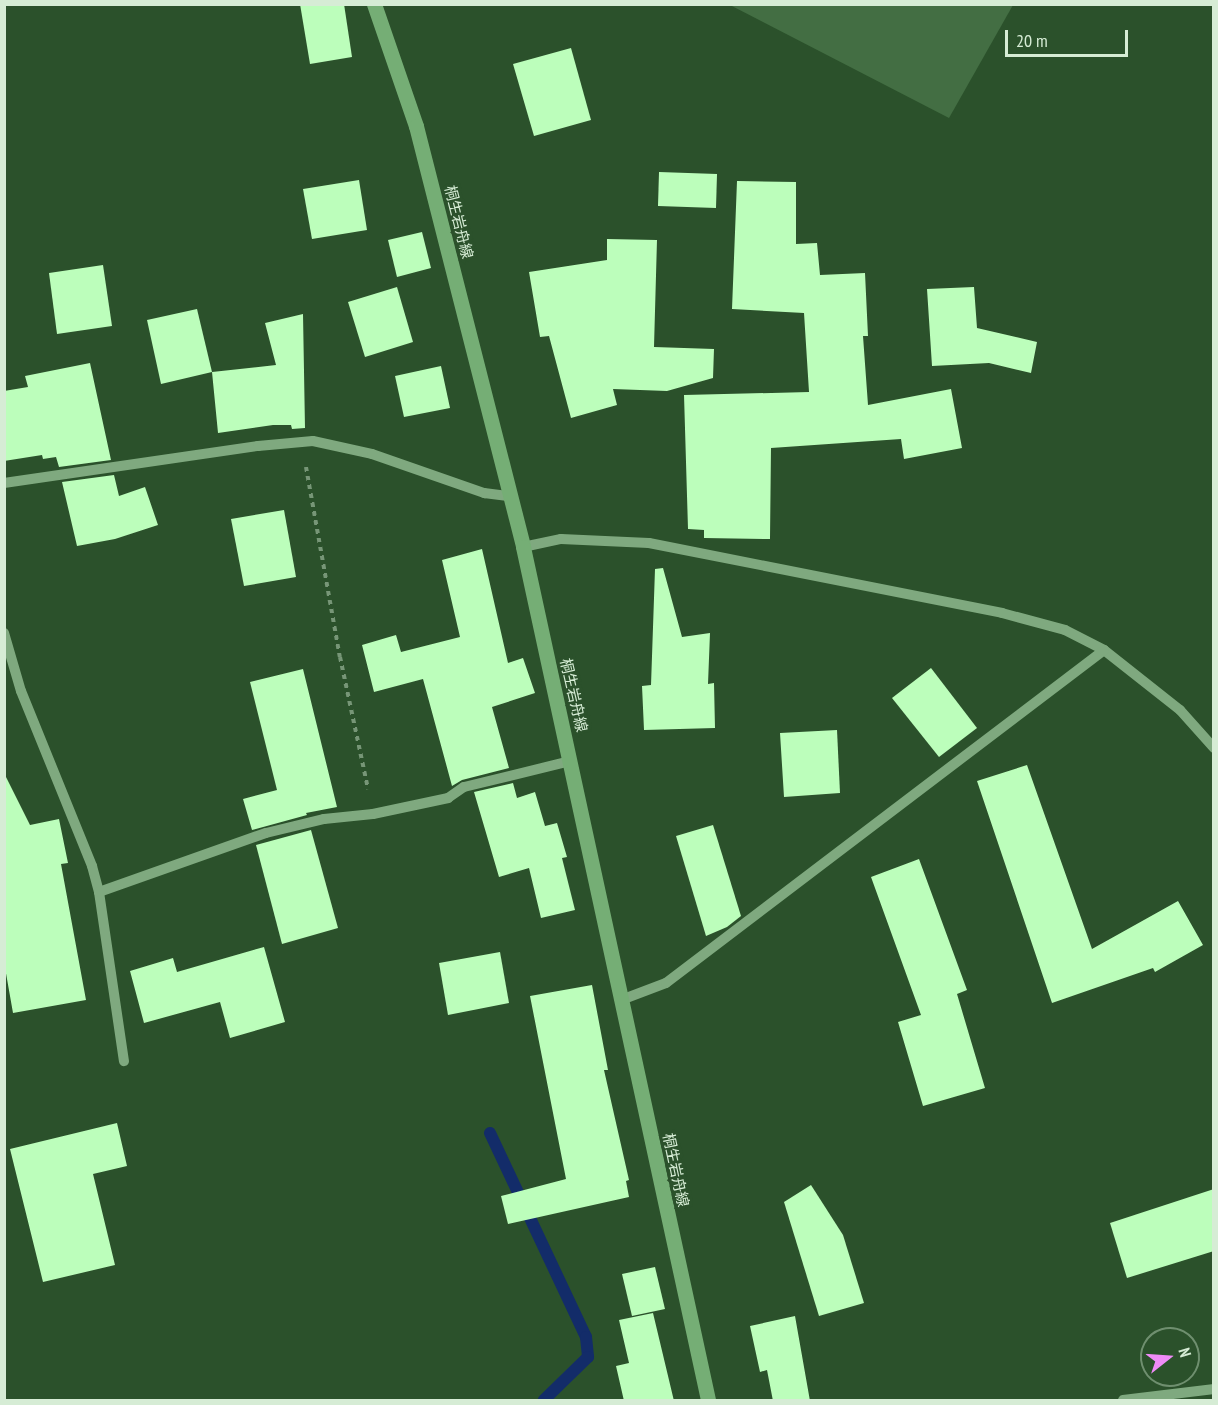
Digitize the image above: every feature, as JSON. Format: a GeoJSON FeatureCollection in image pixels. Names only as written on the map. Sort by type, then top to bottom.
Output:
{"type":"FeatureCollection","features":[{"type":"Feature","properties":{"kind":"main road","name":"桐生岩舟線"},"geometry":{"type":"LineString","coordinates":[[374,4],[416,126],[523,547],[708,1401]]}},
{"type":"Feature","properties":{"kind":"street"},"geometry":{"type":"LineString","coordinates":[[4,483],[258,446],[314,441],[372,454],[484,493],[510,496]]}},
{"type":"Feature","properties":{"kind":"street"},"geometry":{"type":"LineString","coordinates":[[523,547],[561,540],[649,543],[1002,613],[1065,630],[1104,650],[1180,710],[1214,748]]}},
{"type":"Feature","properties":{"kind":"street"},"geometry":{"type":"LineString","coordinates":[[4,633],[21,691],[92,866],[99,892],[124,1061]]}},
{"type":"Feature","properties":{"kind":"street"},"geometry":{"type":"LineString","coordinates":[[621,1000],[666,983],[1104,650]]}},
{"type":"Feature","properties":{"kind":"street"},"geometry":{"type":"LineString","coordinates":[[99,892],[266,833],[324,819],[373,814],[448,798],[464,787],[571,761]]}},
{"type":"Feature","properties":{"kind":"street"},"geometry":{"type":"LineString","coordinates":[[1123,1401],[1214,1389]]}},
{"type":"Feature","properties":{"kind":"path"},"geometry":{"type":"LineString","coordinates":[[303,442],[340,657],[373,814]]}},
{"type":"Feature","properties":{"kind":"green space"},"geometry":{"type":"Polygon","coordinates":[[[1013,4],[949,118],[730,5],[1013,4]]]}},
{"type":"Feature","properties":{"kind":"building"},"geometry":{"type":"Polygon","coordinates":[[[300,4],[344,4],[352,57],[310,64],[300,4]]]}},
{"type":"Feature","properties":{"kind":"building"},"geometry":{"type":"Polygon","coordinates":[[[571,48],[591,120],[534,136],[513,64],[571,48]]]}},
{"type":"Feature","properties":{"kind":"building"},"geometry":{"type":"Polygon","coordinates":[[[659,172],[717,174],[716,208],[658,206],[659,172]]]}},
{"type":"Feature","properties":{"kind":"building"},"geometry":{"type":"Polygon","coordinates":[[[359,180],[367,230],[312,239],[303,189],[359,180]]]}},
{"type":"Feature","properties":{"kind":"building"},"geometry":{"type":"Polygon","coordinates":[[[737,181],[796,182],[796,244],[817,243],[820,275],[865,273],[868,336],[863,336],[868,405],[951,389],[962,448],[904,459],[901,439],[771,448],[770,539],[704,538],[704,530],[688,529],[684,395],[809,392],[804,313],[732,309],[737,181]]]}},
{"type":"Feature","properties":{"kind":"building"},"geometry":{"type":"Polygon","coordinates":[[[422,232],[431,268],[397,277],[388,240],[422,232]]]}},
{"type":"Feature","properties":{"kind":"building"},"geometry":{"type":"Polygon","coordinates":[[[607,239],[657,240],[654,347],[714,349],[713,378],[667,391],[613,389],[617,405],[571,418],[549,336],[540,337],[529,272],[607,260],[607,239]]]}},
{"type":"Feature","properties":{"kind":"building"},"geometry":{"type":"Polygon","coordinates":[[[103,265],[112,326],[57,334],[49,273],[103,265]]]}},
{"type":"Feature","properties":{"kind":"building"},"geometry":{"type":"Polygon","coordinates":[[[397,287],[413,342],[365,357],[348,302],[397,287]]]}},
{"type":"Feature","properties":{"kind":"building"},"geometry":{"type":"Polygon","coordinates":[[[974,287],[977,328],[1037,342],[1031,373],[989,363],[932,366],[927,289],[974,287]]]}},
{"type":"Feature","properties":{"kind":"building"},"geometry":{"type":"Polygon","coordinates":[[[197,309],[212,372],[161,384],[147,320],[197,309]]]}},
{"type":"Feature","properties":{"kind":"building"},"geometry":{"type":"Polygon","coordinates":[[[303,314],[305,428],[292,429],[291,425],[273,425],[218,433],[212,372],[276,365],[265,323],[303,314]]]}},
{"type":"Feature","properties":{"kind":"building"},"geometry":{"type":"Polygon","coordinates":[[[90,363],[111,460],[59,467],[56,457],[43,459],[42,455],[4,461],[4,391],[28,387],[25,376],[90,363]]]}},
{"type":"Feature","properties":{"kind":"building"},"geometry":{"type":"Polygon","coordinates":[[[441,366],[450,408],[404,417],[395,376],[441,366]]]}},
{"type":"Feature","properties":{"kind":"building"},"geometry":{"type":"Polygon","coordinates":[[[114,475],[119,496],[145,487],[158,525],[115,539],[77,546],[62,482],[114,475]]]}},
{"type":"Feature","properties":{"kind":"building"},"geometry":{"type":"Polygon","coordinates":[[[284,510],[296,577],[244,586],[231,519],[284,510]]]}},
{"type":"Feature","properties":{"kind":"building"},"geometry":{"type":"Polygon","coordinates":[[[482,549],[508,663],[523,658],[535,693],[492,707],[509,768],[462,780],[452,786],[423,679],[374,692],[362,645],[396,635],[401,652],[460,637],[442,560],[482,549]]]}},
{"type":"Feature","properties":{"kind":"building"},"geometry":{"type":"Polygon","coordinates":[[[663,568],[682,637],[710,633],[708,684],[714,683],[715,728],[644,730],[642,686],[651,685],[655,569],[663,568]]]}},
{"type":"Feature","properties":{"kind":"building"},"geometry":{"type":"Polygon","coordinates":[[[931,668],[977,728],[939,757],[892,698],[931,668]]]}},
{"type":"Feature","properties":{"kind":"building"},"geometry":{"type":"Polygon","coordinates":[[[303,669],[337,807],[306,813],[307,815],[252,830],[243,799],[277,790],[250,682],[303,669]]]}},
{"type":"Feature","properties":{"kind":"building"},"geometry":{"type":"Polygon","coordinates":[[[837,730],[840,793],[784,797],[780,733],[837,730]]]}},
{"type":"Feature","properties":{"kind":"building"},"geometry":{"type":"Polygon","coordinates":[[[1027,765],[1092,949],[1178,901],[1203,945],[1155,972],[1153,968],[1052,1003],[977,781],[1027,765]]]}},
{"type":"Feature","properties":{"kind":"building"},"geometry":{"type":"Polygon","coordinates":[[[4,773],[30,825],[59,819],[68,863],[61,864],[86,1000],[13,1013],[4,962],[4,773]]]}},
{"type":"Feature","properties":{"kind":"building"},"geometry":{"type":"Polygon","coordinates":[[[513,783],[517,798],[535,792],[545,826],[557,823],[567,857],[562,858],[575,910],[541,918],[529,868],[499,877],[474,792],[513,783]]]}},
{"type":"Feature","properties":{"kind":"building"},"geometry":{"type":"Polygon","coordinates":[[[713,825],[741,916],[727,927],[706,936],[676,836],[713,825]]]}},
{"type":"Feature","properties":{"kind":"building"},"geometry":{"type":"Polygon","coordinates":[[[311,830],[338,928],[282,944],[256,845],[311,830]]]}},
{"type":"Feature","properties":{"kind":"building"},"geometry":{"type":"Polygon","coordinates":[[[919,859],[967,990],[957,994],[985,1088],[923,1106],[898,1022],[921,1015],[871,877],[919,859]]]}},
{"type":"Feature","properties":{"kind":"building"},"geometry":{"type":"Polygon","coordinates":[[[264,947],[285,1022],[230,1038],[220,1002],[144,1023],[130,971],[173,958],[177,972],[264,947]]]}},
{"type":"Feature","properties":{"kind":"building"},"geometry":{"type":"Polygon","coordinates":[[[500,952],[509,1003],[448,1015],[439,963],[500,952]]]}},
{"type":"Feature","properties":{"kind":"building"},"geometry":{"type":"Polygon","coordinates":[[[592,985],[608,1070],[604,1070],[629,1180],[626,1181],[629,1197],[508,1224],[501,1196],[566,1179],[530,996],[592,985]]]}},
{"type":"Feature","properties":{"kind":"building"},"geometry":{"type":"Polygon","coordinates":[[[117,1123],[127,1166],[93,1174],[115,1265],[43,1282],[10,1149],[117,1123]]]}},
{"type":"Feature","properties":{"kind":"building"},"geometry":{"type":"Polygon","coordinates":[[[811,1185],[843,1235],[864,1303],[819,1316],[784,1202],[811,1185]]]}},
{"type":"Feature","properties":{"kind":"building"},"geometry":{"type":"Polygon","coordinates":[[[1214,1189],[1214,1251],[1127,1278],[1110,1223],[1214,1189]]]}},
{"type":"Feature","properties":{"kind":"building"},"geometry":{"type":"Polygon","coordinates":[[[655,1267],[665,1309],[632,1316],[622,1274],[655,1267]]]}},
{"type":"Feature","properties":{"kind":"building"},"geometry":{"type":"Polygon","coordinates":[[[653,1313],[674,1401],[624,1401],[616,1366],[629,1363],[619,1320],[653,1313]]]}},
{"type":"Feature","properties":{"kind":"building"},"geometry":{"type":"Polygon","coordinates":[[[795,1316],[810,1401],[773,1401],[767,1370],[760,1372],[750,1326],[795,1316]]]}},
{"type":"Feature","properties":{"kind":"waterway"},"geometry":{"type":"LineString","coordinates":[[490,1133],[586,1337],[588,1357],[544,1400]]}}]}
